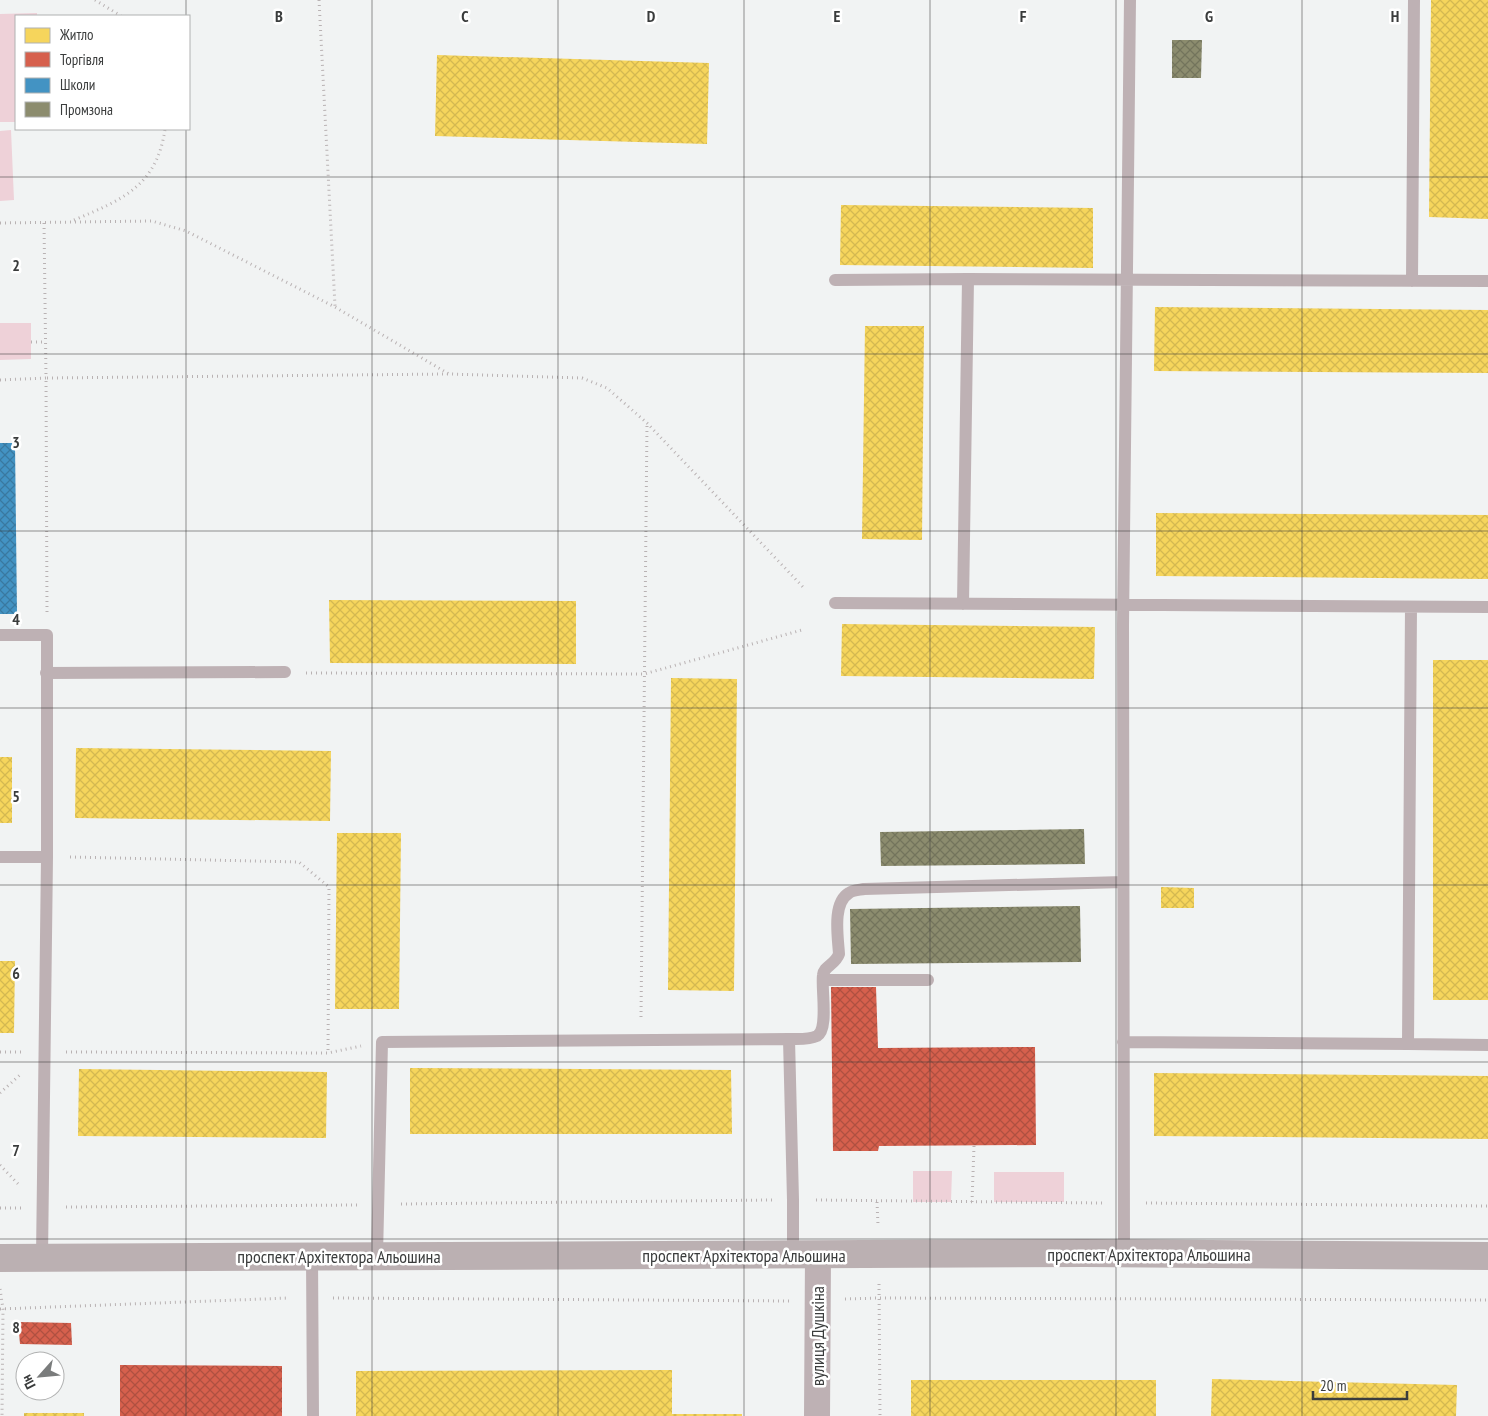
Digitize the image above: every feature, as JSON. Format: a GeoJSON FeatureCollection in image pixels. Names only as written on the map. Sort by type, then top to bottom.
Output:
{"type":"FeatureCollection","features":[{"type":"Feature","properties":{"kind":"street","name":"проспект Архітектора Альошина"},"geometry":{"type":"LineString","coordinates":[[0,1258],[1124,1253],[1488,1256]]}},
{"type":"Feature","properties":{"kind":"street","name":"вулиця Душкіна"},"geometry":{"type":"LineString","coordinates":[[805,1255],[817,1301],[817,1416]]}},
{"type":"Feature","properties":{"kind":"lane"},"geometry":{"type":"LineString","coordinates":[[1124,1253],[1123,606],[1130,0]]}},
{"type":"Feature","properties":{"kind":"lane"},"geometry":{"type":"LineString","coordinates":[[1412,281],[1414,0]]}},
{"type":"Feature","properties":{"kind":"lane"},"geometry":{"type":"LineString","coordinates":[[963,604],[968,279]]}},
{"type":"Feature","properties":{"kind":"lane"},"geometry":{"type":"LineString","coordinates":[[834,280],[1488,281]]}},
{"type":"Feature","properties":{"kind":"lane"},"geometry":{"type":"LineString","coordinates":[[835,603],[1488,608]]}},
{"type":"Feature","properties":{"kind":"lane"},"geometry":{"type":"LineString","coordinates":[[1408,1044],[1411,607]]}},
{"type":"Feature","properties":{"kind":"lane"},"geometry":{"type":"LineString","coordinates":[[0,635],[46,635],[47,857],[42,1258]]}},
{"type":"Feature","properties":{"kind":"lane"},"geometry":{"type":"LineString","coordinates":[[46,673],[285,672]]}},
{"type":"Feature","properties":{"kind":"lane"},"geometry":{"type":"LineString","coordinates":[[0,857],[47,857]]}},
{"type":"Feature","properties":{"kind":"lane"},"geometry":{"type":"LineString","coordinates":[[377,1256],[382,1042],[812,1038],[820,1033],[823,1028],[823,980],[825,970],[836,961],[838,954],[838,908],[842,899],[850,892],[864,889],[1123,882]]}},
{"type":"Feature","properties":{"kind":"lane"},"geometry":{"type":"LineString","coordinates":[[823,980],[928,980]]}},
{"type":"Feature","properties":{"kind":"lane"},"geometry":{"type":"LineString","coordinates":[[790,1039],[793,1200],[805,1255]]}},
{"type":"Feature","properties":{"kind":"lane"},"geometry":{"type":"LineString","coordinates":[[1123,1042],[1488,1045]]}},
{"type":"Feature","properties":{"kind":"lane"},"geometry":{"type":"LineString","coordinates":[[312,1256],[313,1416]]}},
{"type":"Feature","properties":{"kind":"path"},"geometry":{"type":"LineString","coordinates":[[95,0],[119,15]]}},
{"type":"Feature","properties":{"kind":"path"},"geometry":{"type":"LineString","coordinates":[[319,0],[335,307]]}},
{"type":"Feature","properties":{"kind":"path"},"geometry":{"type":"LineString","coordinates":[[71,222],[114,204],[136,188],[154,167],[163,144],[165,130]]}},
{"type":"Feature","properties":{"kind":"path"},"geometry":{"type":"LineString","coordinates":[[44,222],[46,635]]}},
{"type":"Feature","properties":{"kind":"path"},"geometry":{"type":"LineString","coordinates":[[0,224],[152,222],[186,231],[335,307],[449,374]]}},
{"type":"Feature","properties":{"kind":"path"},"geometry":{"type":"LineString","coordinates":[[31,342],[45,342]]}},
{"type":"Feature","properties":{"kind":"path"},"geometry":{"type":"LineString","coordinates":[[0,380],[449,374],[582,378],[607,388],[647,423],[803,587]]}},
{"type":"Feature","properties":{"kind":"path"},"geometry":{"type":"LineString","coordinates":[[641,1040],[647,423]]}},
{"type":"Feature","properties":{"kind":"path"},"geometry":{"type":"LineString","coordinates":[[285,672],[644,674],[802,630]]}},
{"type":"Feature","properties":{"kind":"path"},"geometry":{"type":"LineString","coordinates":[[47,857],[299,862],[329,887],[328,1054]]}},
{"type":"Feature","properties":{"kind":"path"},"geometry":{"type":"LineString","coordinates":[[44,1052],[328,1054],[382,1042]]}},
{"type":"Feature","properties":{"kind":"path"},"geometry":{"type":"LineString","coordinates":[[972,1202],[974,1146]]}},
{"type":"Feature","properties":{"kind":"path"},"geometry":{"type":"LineString","coordinates":[[877,1202],[880,1416]]}},
{"type":"Feature","properties":{"kind":"path"},"geometry":{"type":"LineString","coordinates":[[0,1289],[2,1416]]}},
{"type":"Feature","properties":{"kind":"path"},"geometry":{"type":"LineString","coordinates":[[1,1309],[312,1298],[817,1301],[879,1298],[1488,1300]]}},
{"type":"Feature","properties":{"kind":"shaded area"},"geometry":{"type":"Polygon","coordinates":[[[37,13],[37,15],[15,15],[15,122],[0,122],[0,14],[37,13]]]}},
{"type":"Feature","properties":{"kind":"shaded area"},"geometry":{"type":"Polygon","coordinates":[[[11,130],[14,200],[0,201],[0,131],[11,130]]]}},
{"type":"Feature","properties":{"kind":"shaded area"},"geometry":{"type":"Polygon","coordinates":[[[0,323],[31,323],[31,359],[0,360],[0,323]]]}},
{"type":"Feature","properties":{"kind":"shaded area"},"geometry":{"type":"Polygon","coordinates":[[[913,1171],[952,1171],[951,1202],[913,1202],[913,1171]]]}},
{"type":"Feature","properties":{"kind":"shaded area"},"geometry":{"type":"Polygon","coordinates":[[[994,1172],[1064,1172],[1064,1202],[994,1202],[994,1172]]]}},
{"type":"Feature","properties":{"kind":"building: Житло"},"geometry":{"type":"Polygon","coordinates":[[[1431,0],[1488,0],[1488,219],[1429,217],[1431,0]]]}},
{"type":"Feature","properties":{"kind":"building: Житло"},"geometry":{"type":"Polygon","coordinates":[[[437,55],[709,63],[707,144],[435,136],[437,55]]]}},
{"type":"Feature","properties":{"kind":"building: Житло"},"geometry":{"type":"Polygon","coordinates":[[[841,205],[1093,208],[1093,268],[840,265],[841,205]]]}},
{"type":"Feature","properties":{"kind":"building: Житло"},"geometry":{"type":"Polygon","coordinates":[[[1155,307],[1488,310],[1488,373],[1154,371],[1155,307]]]}},
{"type":"Feature","properties":{"kind":"building: Житло"},"geometry":{"type":"Polygon","coordinates":[[[865,326],[924,326],[922,540],[862,539],[865,326]]]}},
{"type":"Feature","properties":{"kind":"building: Житло"},"geometry":{"type":"Polygon","coordinates":[[[1156,513],[1488,515],[1488,579],[1156,576],[1156,513]]]}},
{"type":"Feature","properties":{"kind":"building: Житло"},"geometry":{"type":"Polygon","coordinates":[[[329,600],[576,601],[576,664],[330,663],[329,600]]]}},
{"type":"Feature","properties":{"kind":"building: Житло"},"geometry":{"type":"Polygon","coordinates":[[[842,624],[1095,627],[1094,679],[841,676],[842,624]]]}},
{"type":"Feature","properties":{"kind":"building: Житло"},"geometry":{"type":"Polygon","coordinates":[[[1433,660],[1488,660],[1488,1000],[1433,1000],[1433,660]]]}},
{"type":"Feature","properties":{"kind":"building: Житло"},"geometry":{"type":"Polygon","coordinates":[[[671,678],[737,679],[734,991],[668,990],[671,678]]]}},
{"type":"Feature","properties":{"kind":"building: Житло"},"geometry":{"type":"Polygon","coordinates":[[[76,748],[331,751],[330,821],[75,818],[76,748]]]}},
{"type":"Feature","properties":{"kind":"building: Житло"},"geometry":{"type":"Polygon","coordinates":[[[0,757],[12,757],[12,823],[0,823],[0,757]]]}},
{"type":"Feature","properties":{"kind":"building: Житло"},"geometry":{"type":"Polygon","coordinates":[[[337,833],[401,833],[399,1009],[335,1009],[337,833]]]}},
{"type":"Feature","properties":{"kind":"building: Житло"},"geometry":{"type":"Polygon","coordinates":[[[1161,887],[1194,888],[1194,908],[1161,908],[1161,887]]]}},
{"type":"Feature","properties":{"kind":"building: Житло"},"geometry":{"type":"Polygon","coordinates":[[[0,961],[15,961],[14,1033],[0,1033],[0,961]]]}},
{"type":"Feature","properties":{"kind":"building: Житло"},"geometry":{"type":"Polygon","coordinates":[[[410,1068],[731,1070],[732,1134],[410,1134],[410,1068]]]}},
{"type":"Feature","properties":{"kind":"building: Житло"},"geometry":{"type":"Polygon","coordinates":[[[79,1069],[327,1072],[326,1138],[78,1136],[79,1069]]]}},
{"type":"Feature","properties":{"kind":"building: Житло"},"geometry":{"type":"Polygon","coordinates":[[[1154,1073],[1488,1076],[1488,1139],[1154,1136],[1154,1073]]]}},
{"type":"Feature","properties":{"kind":"building: Житло"},"geometry":{"type":"Polygon","coordinates":[[[672,1370],[672,1414],[742,1414],[742,1416],[356,1416],[356,1371],[672,1370]]]}},
{"type":"Feature","properties":{"kind":"building: Житло"},"geometry":{"type":"Polygon","coordinates":[[[1212,1379],[1457,1385],[1456,1416],[1211,1416],[1212,1379]]]}},
{"type":"Feature","properties":{"kind":"building: Житло"},"geometry":{"type":"Polygon","coordinates":[[[911,1380],[1156,1380],[1156,1416],[911,1416],[911,1380]]]}},
{"type":"Feature","properties":{"kind":"building: Житло"},"geometry":{"type":"Polygon","coordinates":[[[24,1413],[84,1413],[84,1416],[24,1416],[24,1413]]]}},
{"type":"Feature","properties":{"kind":"building: Торгівля"},"geometry":{"type":"Polygon","coordinates":[[[831,987],[876,987],[878,1048],[1035,1047],[1036,1145],[879,1146],[878,1151],[833,1151],[831,987]]]}},
{"type":"Feature","properties":{"kind":"building: Торгівля"},"geometry":{"type":"Polygon","coordinates":[[[18,1322],[71,1323],[72,1345],[20,1344],[18,1322]]]}},
{"type":"Feature","properties":{"kind":"building: Торгівля"},"geometry":{"type":"Polygon","coordinates":[[[120,1365],[282,1366],[282,1416],[120,1416],[120,1365]]]}},
{"type":"Feature","properties":{"kind":"building: Школи"},"geometry":{"type":"Polygon","coordinates":[[[0,443],[15,443],[17,614],[0,614],[0,443]]]}},
{"type":"Feature","properties":{"kind":"building: Промзона"},"geometry":{"type":"Polygon","coordinates":[[[1172,40],[1202,40],[1201,78],[1172,78],[1172,40]]]}},
{"type":"Feature","properties":{"kind":"building: Промзона"},"geometry":{"type":"Polygon","coordinates":[[[1084,829],[1085,864],[881,866],[880,832],[1084,829]]]}},
{"type":"Feature","properties":{"kind":"building: Промзона"},"geometry":{"type":"Polygon","coordinates":[[[1080,906],[1081,962],[851,964],[850,909],[1080,906]]]}}]}
